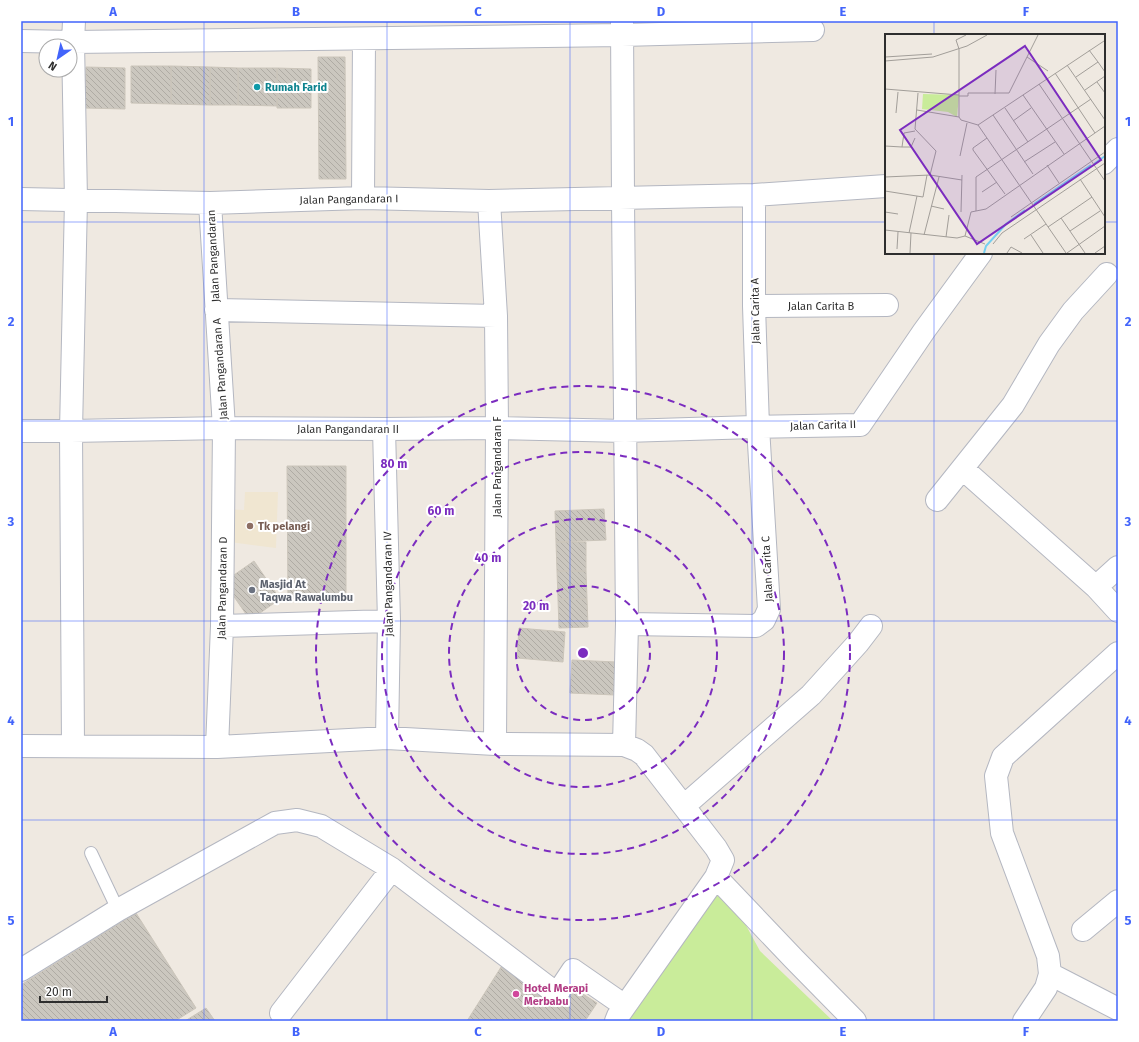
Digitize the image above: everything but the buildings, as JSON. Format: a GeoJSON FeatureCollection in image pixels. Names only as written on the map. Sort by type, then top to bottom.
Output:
{"type":"FeatureCollection","features":[{"type":"Feature","properties":{"kind":"street"},"geometry":{"type":"LineString","coordinates":[[622,28],[627,624],[624,745]]}},
{"type":"Feature","properties":{"kind":"street"},"geometry":{"type":"LineString","coordinates":[[21,41],[74,33],[364,39],[622,28],[813,30]]}},
{"type":"Feature","properties":{"kind":"street"},"geometry":{"type":"LineString","coordinates":[[73,746],[71,431],[76,200],[74,33]]}},
{"type":"Feature","properties":{"kind":"street"},"geometry":{"type":"LineString","coordinates":[[363,198],[364,39]]}},
{"type":"Feature","properties":{"kind":"street"},"geometry":{"type":"LineString","coordinates":[[1105,162],[1118,149]]}},
{"type":"Feature","properties":{"kind":"street","name":"Jalan Pangandaran I"},"geometry":{"type":"LineString","coordinates":[[21,199],[210,202],[363,198],[489,201],[623,199],[754,195],[885,186]]}},
{"type":"Feature","properties":{"kind":"street","name":"Jalan Carita A"},"geometry":{"type":"LineString","coordinates":[[754,195],[754,306],[758,427]]}},
{"type":"Feature","properties":{"kind":"street","name":"Jalan Pangandaran F"},"geometry":{"type":"LineString","coordinates":[[489,201],[496,316],[497,428],[495,738]]}},
{"type":"Feature","properties":{"kind":"street","name":"Jalan Pangandaran"},"geometry":{"type":"LineString","coordinates":[[210,202],[216,310]]}},
{"type":"Feature","properties":{"kind":"street","name":"Jalan Carita II"},"geometry":{"type":"LineString","coordinates":[[625,431],[860,425],[924,331],[980,254]]}},
{"type":"Feature","properties":{"kind":"street"},"geometry":{"type":"LineString","coordinates":[[937,500],[1013,405],[1042,356],[1073,310],[1107,274]]}},
{"type":"Feature","properties":{"kind":"street","name":"Jalan Carita B"},"geometry":{"type":"LineString","coordinates":[[754,306],[887,305]]}},
{"type":"Feature","properties":{"kind":"street"},"geometry":{"type":"LineString","coordinates":[[216,310],[496,316]]}},
{"type":"Feature","properties":{"kind":"street","name":"Jalan Pangandaran A"},"geometry":{"type":"LineString","coordinates":[[216,310],[224,428]]}},
{"type":"Feature","properties":{"kind":"street","name":"Jalan Carita C"},"geometry":{"type":"LineString","coordinates":[[627,624],[756,626],[764,620],[769,609],[758,427]]}},
{"type":"Feature","properties":{"kind":"street","name":"Jalan Pangandaran II"},"geometry":{"type":"LineString","coordinates":[[21,430],[71,431],[224,428],[497,428],[625,431]]}},
{"type":"Feature","properties":{"kind":"street","name":"Jalan Pangandaran D"},"geometry":{"type":"LineString","coordinates":[[217,747],[222,626],[224,428]]}},
{"type":"Feature","properties":{"kind":"street","name":"Jalan Pangandaran IV"},"geometry":{"type":"LineString","coordinates":[[384,429],[389,621],[386,738]]}},
{"type":"Feature","properties":{"kind":"street"},"geometry":{"type":"LineString","coordinates":[[963,469],[1096,587],[1118,611]]}},
{"type":"Feature","properties":{"kind":"street"},"geometry":{"type":"LineString","coordinates":[[1096,587],[1118,567]]}},
{"type":"Feature","properties":{"kind":"street"},"geometry":{"type":"LineString","coordinates":[[222,626],[389,621]]}},
{"type":"Feature","properties":{"kind":"street"},"geometry":{"type":"LineString","coordinates":[[684,806],[811,695],[858,643],[871,626]]}},
{"type":"Feature","properties":{"kind":"street"},"geometry":{"type":"LineString","coordinates":[[1024,1021],[1046,988],[1050,974],[1048,956],[1002,833],[996,776],[1003,757],[1118,653]]}},
{"type":"Feature","properties":{"kind":"street"},"geometry":{"type":"LineString","coordinates":[[21,746],[217,747],[386,738],[495,738],[624,745],[644,755],[716,848],[723,860],[716,878],[621,1016],[572,970],[557,994],[392,868],[321,826],[298,820],[274,823],[23,961]]}},
{"type":"Feature","properties":{"kind":"street"},"geometry":{"type":"LineString","coordinates":[[281,1013],[392,868]]}},
{"type":"Feature","properties":{"kind":"street"},"geometry":{"type":"LineString","coordinates":[[716,878],[855,1021]]}},
{"type":"Feature","properties":{"kind":"street"},"geometry":{"type":"LineString","coordinates":[[1083,930],[1118,901]]}},
{"type":"Feature","properties":{"kind":"street"},"geometry":{"type":"LineString","coordinates":[[1050,974],[1118,1009]]}},
{"type":"Feature","properties":{"kind":"lane"},"geometry":{"type":"LineString","coordinates":[[91,853],[118,910]]}},
{"type":"Feature","properties":{"kind":"shaded area","name":"Tk pelangi"},"geometry":{"type":"Polygon","coordinates":[[[245,492],[278,492],[276,548],[222,541],[222,509],[244,510],[245,492]]]}},
{"type":"Feature","properties":{"kind":"green space"},"geometry":{"type":"Polygon","coordinates":[[[724,885],[760,951],[833,1021],[631,1021],[624,1015],[724,885]]]}},
{"type":"Feature","properties":{"kind":"place","name":"Rumah Farid"},"geometry":{"type":"Point","coordinates":[257,87]}},
{"type":"Feature","properties":{"kind":"place","name":"Tk pelangi"},"geometry":{"type":"Point","coordinates":[250,526]}},
{"type":"Feature","properties":{"kind":"place","name":"Masjid At Taqwa Rawalumbu"},"geometry":{"type":"Point","coordinates":[252,590]}},
{"type":"Feature","properties":{"kind":"place","name":"Hotel Merapi Merbabu"},"geometry":{"type":"Point","coordinates":[516,994]}}]}
